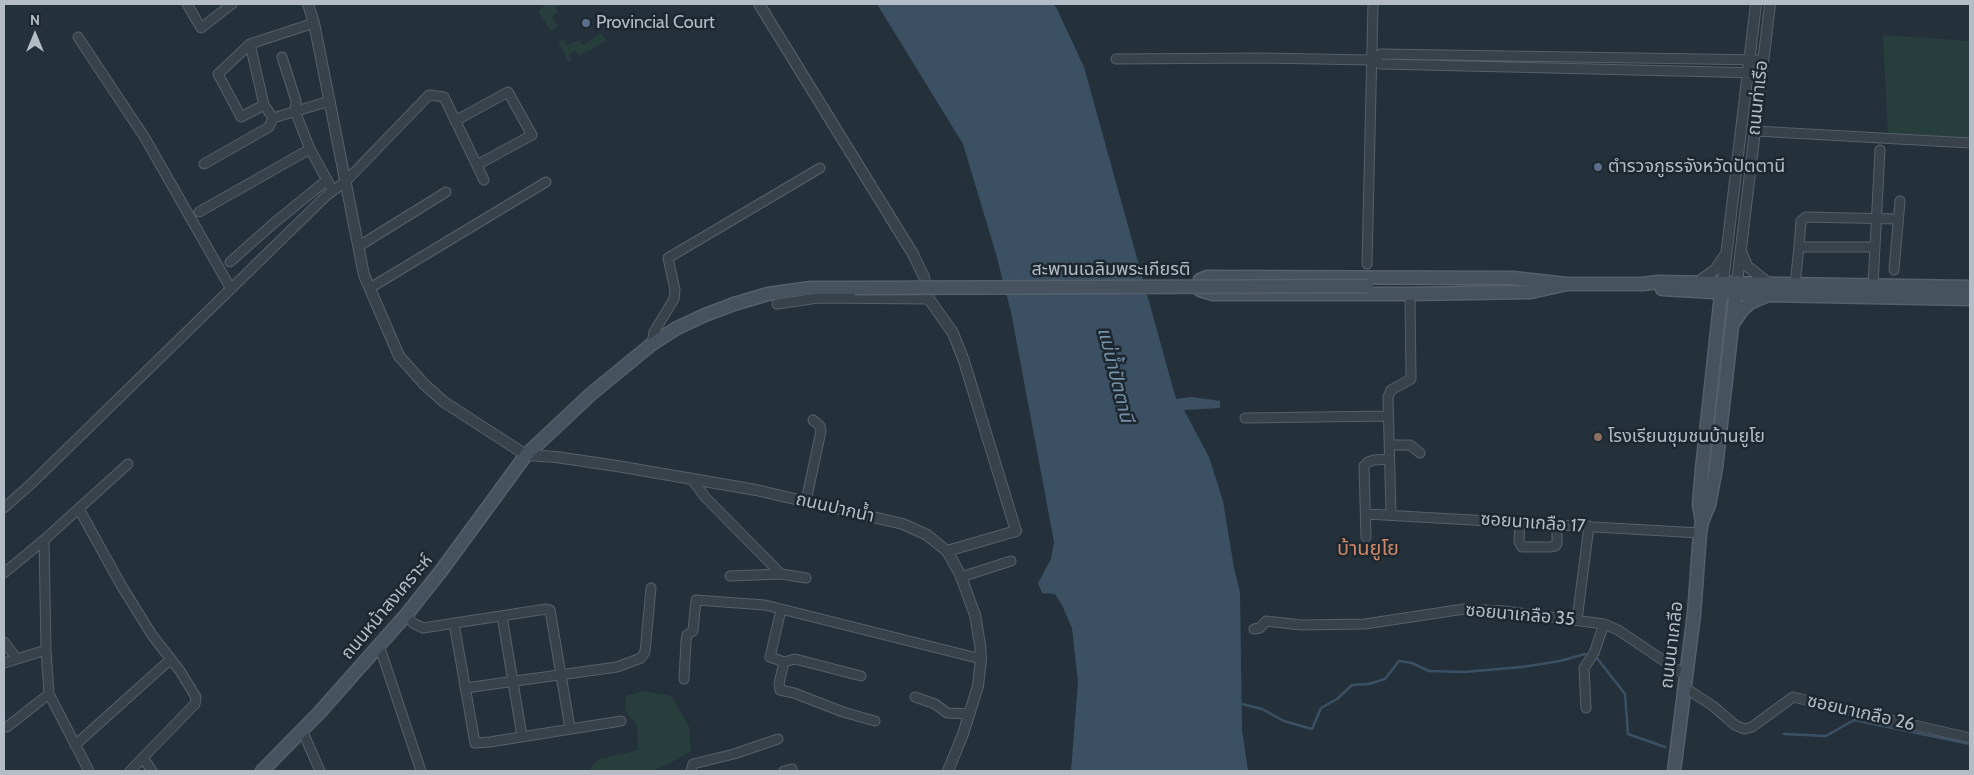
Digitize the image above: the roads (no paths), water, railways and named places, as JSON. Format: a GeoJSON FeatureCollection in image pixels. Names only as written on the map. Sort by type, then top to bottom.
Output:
{"type":"FeatureCollection","features":[{"type":"Feature","properties":{"kind":"main road"},"geometry":{"type":"LineString","coordinates":[[1567,284],[1531,292],[1213,294],[1200,290],[1199,284],[1200,280],[1206,278],[1512,278],[1567,284],[1643,284],[1658,289],[1699,287],[1768,289],[1970,299]]}},
{"type":"Feature","properties":{"kind":"main road","name":"สะพานเฉลิมพระเกียรติ"},"geometry":{"type":"LineString","coordinates":[[652,344],[677,328],[734,304],[768,294],[812,288],[1567,284]]}},
{"type":"Feature","properties":{"kind":"main road"},"geometry":{"type":"LineString","coordinates":[[1734,322],[1742,310],[1768,289],[1795,284],[1970,287]]}},
{"type":"Feature","properties":{"kind":"main road"},"geometry":{"type":"LineString","coordinates":[[1699,287],[1712,305],[1718,324]]}},
{"type":"Feature","properties":{"kind":"main road","name":"ถนนนาเกลือ"},"geometry":{"type":"LineString","coordinates":[[1674,771],[1694,614],[1701,528],[1702,469],[1722,288]]}},
{"type":"Feature","properties":{"kind":"main road","name":"ถนนนาเกลือ"},"geometry":{"type":"LineString","coordinates":[[1701,528],[1709,505],[1716,468],[1734,322],[1736,288]]}},
{"type":"Feature","properties":{"kind":"main road","name":"ถนนหน้าสงเคราะห์"},"geometry":{"type":"LineString","coordinates":[[265,770],[406,615],[441,571],[526,455],[591,394],[652,344]]}},
{"type":"Feature","properties":{"kind":"street"},"geometry":{"type":"LineString","coordinates":[[187,4],[201,28],[232,4]]}},
{"type":"Feature","properties":{"kind":"street"},"geometry":{"type":"LineString","coordinates":[[308,4],[314,23],[364,275],[399,356],[425,385],[444,402],[526,455]]}},
{"type":"Feature","properties":{"kind":"street"},"geometry":{"type":"LineString","coordinates":[[759,4],[913,254],[924,277],[929,299],[953,333],[964,361],[1016,531],[947,551]]}},
{"type":"Feature","properties":{"kind":"street"},"geometry":{"type":"LineString","coordinates":[[1367,264],[1373,4]]}},
{"type":"Feature","properties":{"kind":"street","name":"ถนนท่าเรือ"},"geometry":{"type":"LineString","coordinates":[[1722,288],[1756,4]]}},
{"type":"Feature","properties":{"kind":"street","name":"ถนนท่าเรือ"},"geometry":{"type":"LineString","coordinates":[[1736,288],[1770,4]]}},
{"type":"Feature","properties":{"kind":"street"},"geometry":{"type":"LineString","coordinates":[[264,105],[241,117],[218,74],[250,44],[314,23]]}},
{"type":"Feature","properties":{"kind":"street"},"geometry":{"type":"LineString","coordinates":[[78,37],[145,138],[232,289]]}},
{"type":"Feature","properties":{"kind":"street"},"geometry":{"type":"LineString","coordinates":[[250,44],[264,105],[273,118]]}},
{"type":"Feature","properties":{"kind":"street"},"geometry":{"type":"LineString","coordinates":[[1371,60],[1382,54],[1763,60]]}},
{"type":"Feature","properties":{"kind":"street"},"geometry":{"type":"LineString","coordinates":[[282,57],[296,101],[295,111],[310,149],[333,191]]}},
{"type":"Feature","properties":{"kind":"street"},"geometry":{"type":"LineString","coordinates":[[1116,59],[1261,58],[1371,60],[1381,64],[1761,73]]}},
{"type":"Feature","properties":{"kind":"street"},"geometry":{"type":"LineString","coordinates":[[456,121],[508,92],[532,135],[477,165]]}},
{"type":"Feature","properties":{"kind":"street"},"geometry":{"type":"LineString","coordinates":[[4,508],[333,191],[346,181],[429,95],[444,97],[484,180]]}},
{"type":"Feature","properties":{"kind":"street"},"geometry":{"type":"LineString","coordinates":[[204,164],[269,127],[273,118],[330,102]]}},
{"type":"Feature","properties":{"kind":"street"},"geometry":{"type":"LineString","coordinates":[[1755,131],[1970,143]]}},
{"type":"Feature","properties":{"kind":"street"},"geometry":{"type":"LineString","coordinates":[[198,212],[310,149]]}},
{"type":"Feature","properties":{"kind":"street"},"geometry":{"type":"LineString","coordinates":[[1873,285],[1880,150]]}},
{"type":"Feature","properties":{"kind":"street"},"geometry":{"type":"LineString","coordinates":[[652,344],[654,332],[674,299],[675,290],[668,258],[820,168]]}},
{"type":"Feature","properties":{"kind":"street"},"geometry":{"type":"LineString","coordinates":[[230,262],[327,180]]}},
{"type":"Feature","properties":{"kind":"street"},"geometry":{"type":"LineString","coordinates":[[370,288],[546,182]]}},
{"type":"Feature","properties":{"kind":"street"},"geometry":{"type":"LineString","coordinates":[[359,246],[446,192]]}},
{"type":"Feature","properties":{"kind":"street"},"geometry":{"type":"LineString","coordinates":[[1894,270],[1900,201]]}},
{"type":"Feature","properties":{"kind":"street"},"geometry":{"type":"LineString","coordinates":[[1795,284],[1801,220],[1805,217],[1897,219]]}},
{"type":"Feature","properties":{"kind":"street"},"geometry":{"type":"LineString","coordinates":[[1799,247],[1874,247]]}},
{"type":"Feature","properties":{"kind":"street"},"geometry":{"type":"LineString","coordinates":[[1741,250],[1747,266],[1768,289]]}},
{"type":"Feature","properties":{"kind":"street"},"geometry":{"type":"LineString","coordinates":[[1699,287],[1716,270],[1726,253]]}},
{"type":"Feature","properties":{"kind":"street"},"geometry":{"type":"LineString","coordinates":[[1391,514],[1389,392],[1411,379],[1410,294]]}},
{"type":"Feature","properties":{"kind":"street"},"geometry":{"type":"LineString","coordinates":[[777,304],[818,298],[929,299]]}},
{"type":"Feature","properties":{"kind":"street"},"geometry":{"type":"LineString","coordinates":[[1245,418],[1388,416]]}},
{"type":"Feature","properties":{"kind":"street"},"geometry":{"type":"LineString","coordinates":[[806,501],[821,431],[820,426],[813,420]]}},
{"type":"Feature","properties":{"kind":"street"},"geometry":{"type":"LineString","coordinates":[[1389,445],[1410,445],[1420,452]]}},
{"type":"Feature","properties":{"kind":"street","name":"ถนนปากน้ำ"},"geometry":{"type":"LineString","coordinates":[[526,455],[556,457],[691,478],[806,501],[904,524],[927,535],[947,551],[961,577],[974,615],[980,644],[981,659],[978,686],[963,734],[948,771]]}},
{"type":"Feature","properties":{"kind":"street"},"geometry":{"type":"LineString","coordinates":[[1366,536],[1364,466],[1374,460],[1389,459]]}},
{"type":"Feature","properties":{"kind":"street"},"geometry":{"type":"LineString","coordinates":[[4,573],[79,510],[128,464]]}},
{"type":"Feature","properties":{"kind":"street"},"geometry":{"type":"LineString","coordinates":[[691,478],[705,497],[782,574]]}},
{"type":"Feature","properties":{"kind":"street"},"geometry":{"type":"LineString","coordinates":[[79,510],[152,635],[196,696],[197,702],[130,771]]}},
{"type":"Feature","properties":{"kind":"street","name":"ซอยนาเกลือ 17"},"geometry":{"type":"LineString","coordinates":[[1366,514],[1589,526],[1701,528]]}},
{"type":"Feature","properties":{"kind":"street"},"geometry":{"type":"LineString","coordinates":[[1520,522],[1519,542],[1522,547],[1555,546],[1557,524]]}},
{"type":"Feature","properties":{"kind":"street"},"geometry":{"type":"LineString","coordinates":[[1577,620],[1589,526]]}},
{"type":"Feature","properties":{"kind":"street"},"geometry":{"type":"LineString","coordinates":[[44,540],[46,650],[49,694],[89,771]]}},
{"type":"Feature","properties":{"kind":"street"},"geometry":{"type":"LineString","coordinates":[[961,577],[1011,561]]}},
{"type":"Feature","properties":{"kind":"street"},"geometry":{"type":"LineString","coordinates":[[730,576],[782,574],[806,578]]}},
{"type":"Feature","properties":{"kind":"street"},"geometry":{"type":"LineString","coordinates":[[465,688],[617,667],[641,658],[645,652],[651,588]]}},
{"type":"Feature","properties":{"kind":"street"},"geometry":{"type":"LineString","coordinates":[[684,679],[686,641],[687,635],[693,631],[696,600],[766,605],[981,659]]}},
{"type":"Feature","properties":{"kind":"street"},"geometry":{"type":"LineString","coordinates":[[406,615],[413,623],[422,628],[546,609],[550,610],[570,728]]}},
{"type":"Feature","properties":{"kind":"street","name":"ซอยนาเกลือ 35"},"geometry":{"type":"LineString","coordinates":[[1254,629],[1260,628],[1266,621],[1301,625],[1365,624],[1464,609],[1504,611],[1604,624],[1618,630],[1685,681]]}},
{"type":"Feature","properties":{"kind":"street"},"geometry":{"type":"LineString","coordinates":[[781,610],[770,657],[784,662],[795,659],[861,676]]}},
{"type":"Feature","properties":{"kind":"street"},"geometry":{"type":"LineString","coordinates":[[502,616],[522,736]]}},
{"type":"Feature","properties":{"kind":"street"},"geometry":{"type":"LineString","coordinates":[[454,623],[475,743],[621,720]]}},
{"type":"Feature","properties":{"kind":"street"},"geometry":{"type":"LineString","coordinates":[[1586,708],[1584,668],[1592,656],[1604,624]]}},
{"type":"Feature","properties":{"kind":"street"},"geometry":{"type":"LineString","coordinates":[[4,642],[17,659]]}},
{"type":"Feature","properties":{"kind":"street"},"geometry":{"type":"LineString","coordinates":[[379,645],[421,771]]}},
{"type":"Feature","properties":{"kind":"street"},"geometry":{"type":"LineString","coordinates":[[4,663],[46,650]]}},
{"type":"Feature","properties":{"kind":"street"},"geometry":{"type":"LineString","coordinates":[[75,745],[171,659]]}},
{"type":"Feature","properties":{"kind":"street"},"geometry":{"type":"LineString","coordinates":[[784,662],[778,688],[780,690],[794,693],[843,712],[875,720]]}},
{"type":"Feature","properties":{"kind":"street","name":"ซอยนาเกลือ 26"},"geometry":{"type":"LineString","coordinates":[[1685,681],[1735,725],[1744,729],[1752,728],[1792,697],[1970,738]]}},
{"type":"Feature","properties":{"kind":"street"},"geometry":{"type":"LineString","coordinates":[[7,727],[49,694]]}},
{"type":"Feature","properties":{"kind":"street"},"geometry":{"type":"LineString","coordinates":[[915,697],[935,704],[947,713],[970,714]]}},
{"type":"Feature","properties":{"kind":"street"},"geometry":{"type":"LineString","coordinates":[[302,730],[320,771]]}},
{"type":"Feature","properties":{"kind":"street","name":"ถนนปากน้ำ"},"geometry":{"type":"LineString","coordinates":[[954,771],[963,734]]}},
{"type":"Feature","properties":{"kind":"street"},"geometry":{"type":"LineString","coordinates":[[692,771],[693,764],[734,754],[778,739]]}},
{"type":"Feature","properties":{"kind":"street"},"geometry":{"type":"LineString","coordinates":[[142,758],[152,771]]}},
{"type":"Feature","properties":{"kind":"water","name":"แม่น้ำปัตตานี"},"geometry":{"type":"Polygon","coordinates":[[[877,4],[1054,4],[1057,9],[1084,67],[1176,399],[1192,397],[1220,401],[1220,408],[1184,410],[1209,457],[1223,501],[1240,592],[1242,730],[1248,771],[1071,771],[1078,682],[1072,628],[1055,594],[1042,593],[1038,583],[1051,559],[1054,542],[1011,312],[996,254],[963,144],[877,4]]]}},
{"type":"Feature","properties":{"kind":"waterway"},"geometry":{"type":"LineString","coordinates":[[1242,704],[1262,709],[1284,721],[1312,729],[1321,708],[1337,699],[1352,685],[1369,684],[1385,679],[1399,661],[1412,663],[1429,671],[1464,672],[1522,667],[1560,661],[1585,654],[1589,656]]}},
{"type":"Feature","properties":{"kind":"waterway"},"geometry":{"type":"LineString","coordinates":[[1594,657],[1597,658],[1625,694],[1628,734],[1665,747]]}},
{"type":"Feature","properties":{"kind":"waterway"},"geometry":{"type":"LineString","coordinates":[[1784,734],[1826,736],[1854,720],[1970,744]]}},
{"type":"Feature","properties":{"kind":"place","name":"Provincial Court"},"geometry":{"type":"Point","coordinates":[586,23]}},
{"type":"Feature","properties":{"kind":"place","name":"ตำรวจภูธรจังหวัดปัตตานี"},"geometry":{"type":"Point","coordinates":[1598,167]}},
{"type":"Feature","properties":{"kind":"place","name":"โรงเรียนชุมชนบ้านยูโย"},"geometry":{"type":"Point","coordinates":[1598,437]}},
{"type":"Feature","properties":{"kind":"district","name":"บ้านยูโย"},"geometry":{"type":"Point","coordinates":[1368,549]}}]}
